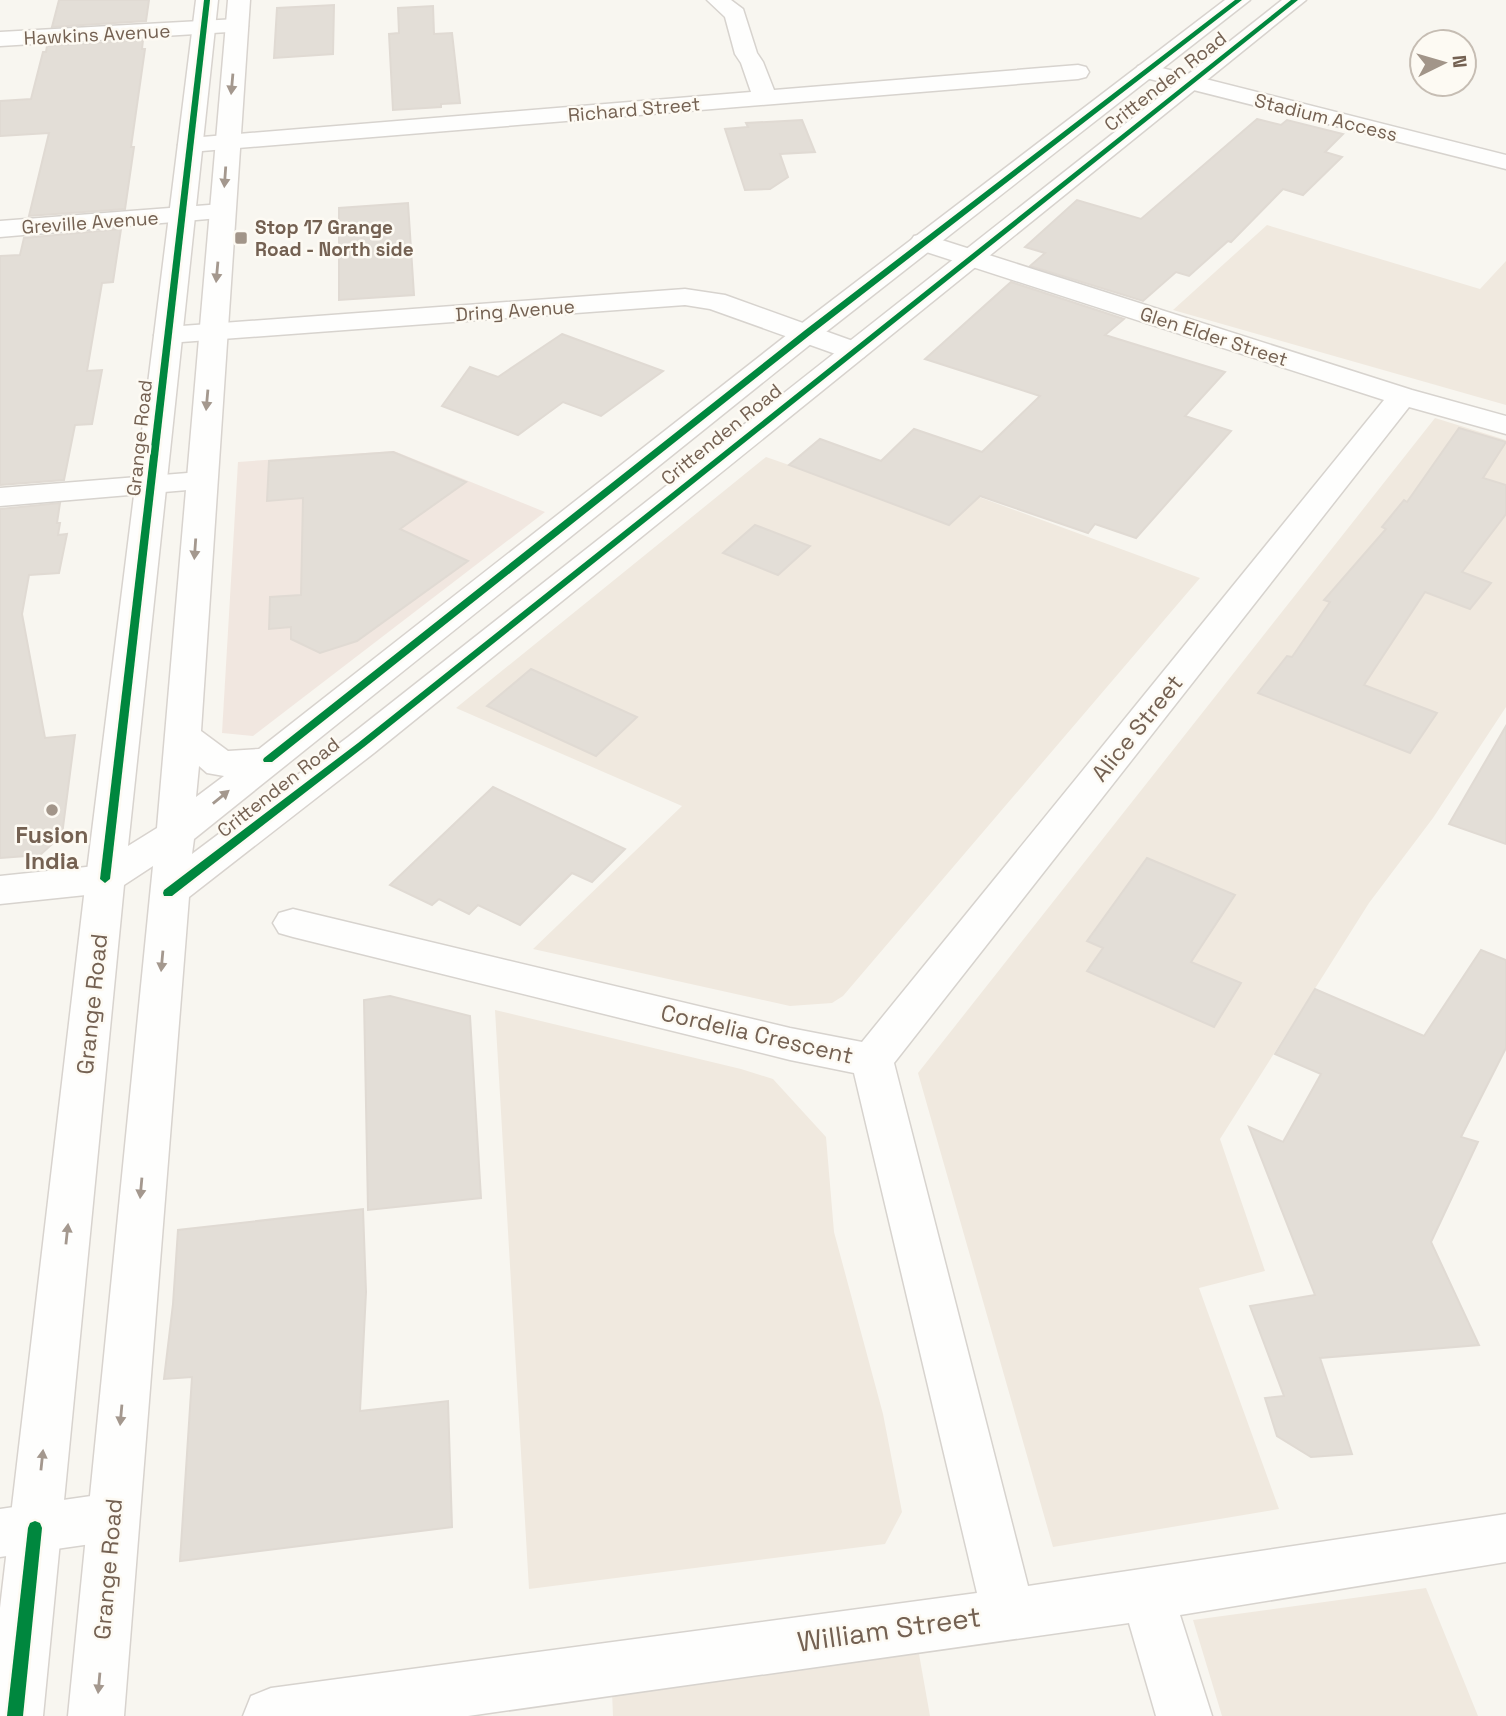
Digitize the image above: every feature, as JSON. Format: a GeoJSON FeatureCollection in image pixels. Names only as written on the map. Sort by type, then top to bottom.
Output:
{"type":"FeatureCollection","features":[{"type":"Feature","properties":{"kind":"main road","name":"Grange Road"},"geometry":{"type":"LineString","coordinates":[[15,1716],[18,1531],[105,879],[207,0]]}},
{"type":"Feature","properties":{"kind":"main road","name":"Grange Road"},"geometry":{"type":"LineString","coordinates":[[96,1716],[174,834],[239,0]]}},
{"type":"Feature","properties":{"kind":"main road"},"geometry":{"type":"LineString","coordinates":[[718,0],[735,14],[746,54],[752,62],[765,98]]}},
{"type":"Feature","properties":{"kind":"main road","name":"Crittenden Road"},"geometry":{"type":"LineString","coordinates":[[105,879],[174,834],[923,242],[1239,0]]}},
{"type":"Feature","properties":{"kind":"main road","name":"Crittenden Road"},"geometry":{"type":"LineString","coordinates":[[168,893],[372,737],[1295,0]]}},
{"type":"Feature","properties":{"kind":"main road","name":"Hawkins Avenue"},"geometry":{"type":"LineString","coordinates":[[0,40],[237,26]]}},
{"type":"Feature","properties":{"kind":"main road","name":"Stadium Access"},"geometry":{"type":"LineString","coordinates":[[1146,71],[1506,162]]}},
{"type":"Feature","properties":{"kind":"main road","name":"Richard Street"},"geometry":{"type":"LineString","coordinates":[[190,145],[1077,72]]}},
{"type":"Feature","properties":{"kind":"main road","name":"Greville Avenue"},"geometry":{"type":"LineString","coordinates":[[0,229],[222,212]]}},
{"type":"Feature","properties":{"kind":"main road","name":"Glen Elder Street"},"geometry":{"type":"LineString","coordinates":[[923,242],[1402,396],[1506,425]]}},
{"type":"Feature","properties":{"kind":"main road","name":"Dring Avenue"},"geometry":{"type":"LineString","coordinates":[[167,335],[685,297],[715,301],[853,351]]}},
{"type":"Feature","properties":{"kind":"main road","name":"Alice Street"},"geometry":{"type":"LineString","coordinates":[[872,1060],[1402,396]]}},
{"type":"Feature","properties":{"kind":"main road"},"geometry":{"type":"LineString","coordinates":[[0,497],[200,481]]}},
{"type":"Feature","properties":{"kind":"main road"},"geometry":{"type":"LineString","coordinates":[[182,734],[219,764],[268,760]]}},
{"type":"Feature","properties":{"kind":"main road"},"geometry":{"type":"LineString","coordinates":[[0,890],[105,879],[168,893]]}},
{"type":"Feature","properties":{"kind":"main road","name":"Cordelia Crescent"},"geometry":{"type":"LineString","coordinates":[[293,923],[789,1044],[872,1060],[1007,1613]]}},
{"type":"Feature","properties":{"kind":"main road"},"geometry":{"type":"LineString","coordinates":[[18,1531],[112,1517]]}},
{"type":"Feature","properties":{"kind":"main road","name":"William Street"},"geometry":{"type":"LineString","coordinates":[[271,1716],[1147,1595],[1506,1538]]}},
{"type":"Feature","properties":{"kind":"main road"},"geometry":{"type":"LineString","coordinates":[[1147,1595],[1184,1716]]}},
{"type":"Feature","properties":{"kind":"shaded area"},"geometry":{"type":"Polygon","coordinates":[[[1267,225],[1480,289],[1506,261],[1506,405],[1173,310],[1267,225]]]}},
{"type":"Feature","properties":{"kind":"shaded area"},"geometry":{"type":"Polygon","coordinates":[[[1435,418],[1506,440],[1506,707],[1433,818],[1369,903],[1220,1139],[1265,1271],[1199,1288],[1279,1509],[1053,1547],[918,1073],[1435,418]]]}},
{"type":"Feature","properties":{"kind":"shaded area"},"geometry":{"type":"Polygon","coordinates":[[[394,451],[545,512],[253,736],[222,733],[238,462],[394,451]]]}},
{"type":"Feature","properties":{"kind":"shaded area"},"geometry":{"type":"Polygon","coordinates":[[[766,457],[789,465],[979,497],[1200,578],[843,996],[832,1003],[790,1006],[533,949],[682,806],[456,708],[766,457]]]}},
{"type":"Feature","properties":{"kind":"shaded area"},"geometry":{"type":"Polygon","coordinates":[[[495,1010],[773,1079],[826,1137],[834,1232],[883,1414],[902,1512],[885,1544],[529,1589],[495,1010]]]}},
{"type":"Feature","properties":{"kind":"shaded area"},"geometry":{"type":"Polygon","coordinates":[[[1426,1588],[1478,1716],[1222,1716],[1193,1620],[1426,1588]]]}},
{"type":"Feature","properties":{"kind":"shaded area"},"geometry":{"type":"Polygon","coordinates":[[[919,1654],[930,1716],[613,1716],[612,1692],[919,1654]]]}},
{"type":"Feature","properties":{"kind":"building"},"geometry":{"type":"Polygon","coordinates":[[[59,0],[149,0],[146,21],[52,27],[59,0]]]}},
{"type":"Feature","properties":{"kind":"building"},"geometry":{"type":"Polygon","coordinates":[[[334,5],[333,54],[274,58],[277,8],[334,5]]]}},
{"type":"Feature","properties":{"kind":"building"},"geometry":{"type":"Polygon","coordinates":[[[433,6],[434,34],[452,33],[460,103],[393,110],[389,34],[399,33],[398,8],[433,6]]]}},
{"type":"Feature","properties":{"kind":"building"},"geometry":{"type":"Polygon","coordinates":[[[143,40],[142,49],[145,49],[125,209],[29,216],[49,133],[0,136],[0,101],[31,99],[47,46],[143,40]]]}},
{"type":"Feature","properties":{"kind":"building"},"geometry":{"type":"Polygon","coordinates":[[[1257,119],[1281,125],[1287,120],[1343,134],[1325,152],[1342,157],[1303,195],[1283,189],[1231,242],[1228,241],[1189,276],[1176,272],[1143,301],[1030,266],[1045,253],[1025,247],[1077,200],[1141,219],[1257,119]]]}},
{"type":"Feature","properties":{"kind":"building"},"geometry":{"type":"Polygon","coordinates":[[[802,120],[815,152],[780,154],[788,177],[770,189],[745,190],[725,129],[748,127],[746,123],[802,120]]]}},
{"type":"Feature","properties":{"kind":"building"},"geometry":{"type":"Polygon","coordinates":[[[408,203],[414,295],[339,300],[339,208],[408,203]]]}},
{"type":"Feature","properties":{"kind":"building"},"geometry":{"type":"Polygon","coordinates":[[[121,229],[113,282],[102,283],[87,371],[102,370],[92,424],[75,425],[64,480],[0,485],[0,256],[20,255],[24,238],[121,229]]]}},
{"type":"Feature","properties":{"kind":"building"},"geometry":{"type":"Polygon","coordinates":[[[1011,282],[1124,319],[1105,335],[1225,372],[1185,416],[1231,431],[1136,538],[1095,524],[1088,533],[980,496],[949,525],[789,465],[820,439],[881,461],[914,429],[982,452],[1040,396],[925,359],[1011,282]]]}},
{"type":"Feature","properties":{"kind":"building"},"geometry":{"type":"Polygon","coordinates":[[[562,334],[663,371],[601,416],[563,402],[518,435],[442,406],[470,367],[498,377],[562,334]]]}},
{"type":"Feature","properties":{"kind":"building"},"geometry":{"type":"Polygon","coordinates":[[[1459,428],[1506,442],[1483,478],[1506,485],[1506,514],[1462,572],[1491,583],[1470,609],[1425,592],[1364,685],[1437,713],[1410,753],[1258,693],[1287,656],[1292,657],[1330,602],[1324,600],[1386,529],[1382,527],[1404,500],[1407,502],[1459,428]]]}},
{"type":"Feature","properties":{"kind":"building"},"geometry":{"type":"Polygon","coordinates":[[[393,452],[466,482],[400,529],[468,561],[357,641],[320,653],[291,639],[291,627],[269,629],[270,597],[301,595],[303,498],[267,501],[269,461],[393,452]]]}},
{"type":"Feature","properties":{"kind":"building"},"geometry":{"type":"Polygon","coordinates":[[[60,503],[58,535],[67,534],[59,573],[29,575],[22,614],[45,738],[75,735],[62,835],[40,855],[0,858],[0,509],[60,503]]]}},
{"type":"Feature","properties":{"kind":"building"},"geometry":{"type":"Polygon","coordinates":[[[755,525],[810,546],[778,575],[723,553],[755,525]]]}},
{"type":"Feature","properties":{"kind":"building"},"geometry":{"type":"Polygon","coordinates":[[[531,669],[637,717],[596,756],[487,706],[531,669]]]}},
{"type":"Feature","properties":{"kind":"building"},"geometry":{"type":"Polygon","coordinates":[[[1506,726],[1506,844],[1449,824],[1506,726]]]}},
{"type":"Feature","properties":{"kind":"building"},"geometry":{"type":"Polygon","coordinates":[[[493,787],[625,849],[592,882],[572,873],[520,925],[478,905],[469,914],[439,899],[432,905],[390,885],[493,787]]]}},
{"type":"Feature","properties":{"kind":"building"},"geometry":{"type":"Polygon","coordinates":[[[1147,858],[1235,895],[1191,962],[1241,983],[1214,1027],[1087,971],[1103,948],[1087,941],[1147,858]]]}},
{"type":"Feature","properties":{"kind":"building"},"geometry":{"type":"Polygon","coordinates":[[[1481,950],[1506,960],[1506,1048],[1461,1137],[1478,1142],[1431,1242],[1479,1345],[1320,1358],[1352,1454],[1311,1457],[1277,1436],[1265,1398],[1284,1396],[1250,1306],[1315,1295],[1249,1127],[1283,1142],[1321,1074],[1275,1054],[1315,989],[1424,1036],[1481,950]]]}},
{"type":"Feature","properties":{"kind":"building"},"geometry":{"type":"Polygon","coordinates":[[[390,996],[470,1016],[481,1198],[368,1210],[364,1000],[390,996]]]}},
{"type":"Feature","properties":{"kind":"building"},"geometry":{"type":"Polygon","coordinates":[[[363,1209],[366,1292],[360,1411],[448,1401],[452,1527],[180,1561],[192,1377],[164,1379],[178,1230],[363,1209]]]}},
{"type":"Feature","properties":{"kind":"cycle path"},"geometry":{"type":"LineString","coordinates":[[105,879],[207,0]]}},
{"type":"Feature","properties":{"kind":"cycle path"},"geometry":{"type":"LineString","coordinates":[[268,760],[807,333],[1239,0]]}},
{"type":"Feature","properties":{"kind":"cycle path"},"geometry":{"type":"LineString","coordinates":[[168,893],[361,745],[1295,0]]}},
{"type":"Feature","properties":{"kind":"cycle path"},"geometry":{"type":"LineString","coordinates":[[15,1716],[35,1528]]}},
{"type":"Feature","properties":{"kind":"place","name":"Stop 17 Grange Road - North side"},"geometry":{"type":"Point","coordinates":[241,238]}},
{"type":"Feature","properties":{"kind":"place","name":"Fusion India"},"geometry":{"type":"Point","coordinates":[52,810]}}]}
